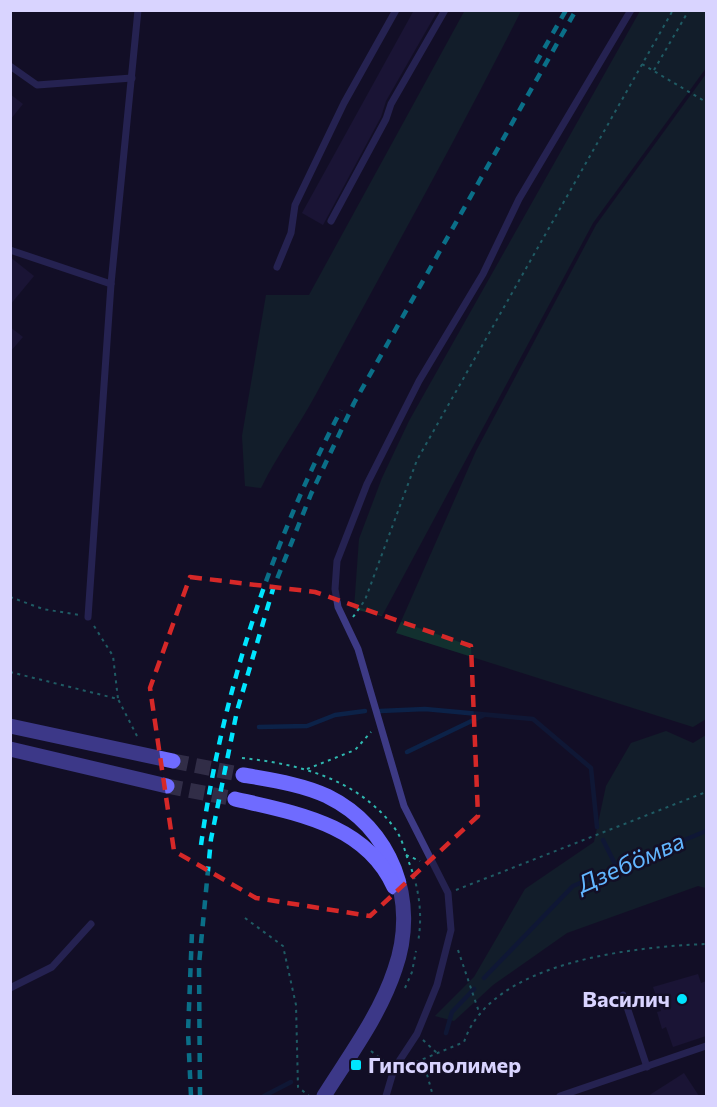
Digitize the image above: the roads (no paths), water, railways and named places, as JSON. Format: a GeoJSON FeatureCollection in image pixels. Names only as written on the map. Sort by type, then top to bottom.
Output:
{"type":"FeatureCollection","features":[{"type":"Feature","properties":{"kind":"main road"},"geometry":{"type":"LineString","coordinates":[[10,726],[173,761]]}},
{"type":"Feature","properties":{"kind":"main road"},"geometry":{"type":"LineString","coordinates":[[10,749],[167,786]]}},
{"type":"Feature","properties":{"kind":"main road"},"geometry":{"type":"LineString","coordinates":[[243,775],[313,790],[354,813],[389,852],[399,882],[404,918],[403,938],[391,980],[363,1034],[324,1096]]}},
{"type":"Feature","properties":{"kind":"main road"},"geometry":{"type":"LineString","coordinates":[[236,799],[309,817],[329,824],[359,842],[385,870],[398,897],[404,918]]}},
{"type":"Feature","properties":{"kind":"lane"},"geometry":{"type":"LineString","coordinates":[[88,617],[111,284],[138,10]]}},
{"type":"Feature","properties":{"kind":"lane"},"geometry":{"type":"LineString","coordinates":[[277,267],[291,233],[295,205],[344,103],[396,10]]}},
{"type":"Feature","properties":{"kind":"lane"},"geometry":{"type":"LineString","coordinates":[[332,221],[386,119],[391,104],[445,10]]}},
{"type":"Feature","properties":{"kind":"lane"},"geometry":{"type":"LineString","coordinates":[[386,1096],[394,1069],[417,1034],[437,985],[451,930],[448,893],[404,806],[358,649],[338,608],[335,589],[337,561],[367,484],[419,381],[483,274],[519,199],[631,10]]}},
{"type":"Feature","properties":{"kind":"lane"},"geometry":{"type":"LineString","coordinates":[[10,66],[37,85],[132,78]]}},
{"type":"Feature","properties":{"kind":"lane"},"geometry":{"type":"LineString","coordinates":[[10,250],[111,284]]}},
{"type":"Feature","properties":{"kind":"lane"},"geometry":{"type":"LineString","coordinates":[[10,988],[52,967],[91,924]]}},
{"type":"Feature","properties":{"kind":"lane"},"geometry":{"type":"LineString","coordinates":[[623,995],[647,1067]]}},
{"type":"Feature","properties":{"kind":"lane"},"geometry":{"type":"LineString","coordinates":[[560,1096],[706,1046]]}},
{"type":"Feature","properties":{"kind":"waterway"},"geometry":{"type":"LineString","coordinates":[[380,711],[425,709],[533,719],[591,768],[597,827]]}},
{"type":"Feature","properties":{"kind":"waterway"},"geometry":{"type":"LineString","coordinates":[[259,727],[307,726],[335,715],[365,711]]}},
{"type":"Feature","properties":{"kind":"waterway"},"geometry":{"type":"LineString","coordinates":[[407,752],[484,715]]}},
{"type":"Feature","properties":{"kind":"waterway","name":"Дзебӧмва"},"geometry":{"type":"LineString","coordinates":[[484,978],[573,886],[706,831]]}},
{"type":"Feature","properties":{"kind":"waterway"},"geometry":{"type":"LineString","coordinates":[[603,840],[617,868]]}},
{"type":"Feature","properties":{"kind":"waterway"},"geometry":{"type":"LineString","coordinates":[[446,1033],[452,1012],[474,989]]}},
{"type":"Feature","properties":{"kind":"waterway","name":"Дзебӧмва"},"geometry":{"type":"LineString","coordinates":[[264,1096],[291,1082]]}},
{"type":"Feature","properties":{"kind":"tunnel"},"geometry":{"type":"LineString","coordinates":[[173,761],[243,775]]}},
{"type":"Feature","properties":{"kind":"tunnel"},"geometry":{"type":"LineString","coordinates":[[167,786],[235,799]]}},
{"type":"Feature","properties":{"kind":"railway"},"geometry":{"type":"LineString","coordinates":[[536,63],[566,10]]}},
{"type":"Feature","properties":{"kind":"railway"},"geometry":{"type":"LineString","coordinates":[[200,1096],[199,964],[211,839],[237,711],[273,589],[311,494],[354,403],[576,10]]}},
{"type":"Feature","properties":{"kind":"railway"},"geometry":{"type":"LineString","coordinates":[[201,845],[222,732],[252,622],[292,514],[341,410]]}},
{"type":"Feature","properties":{"kind":"railway"},"geometry":{"type":"LineString","coordinates":[[191,1096],[188,1032],[192,932]]}},
{"type":"Feature","properties":{"kind":"place","name":"Василич"},"geometry":{"type":"Point","coordinates":[682,999]}},
{"type":"Feature","properties":{"kind":"place","name":"Гипсополимер"},"geometry":{"type":"Point","coordinates":[356,1065]}}]}
